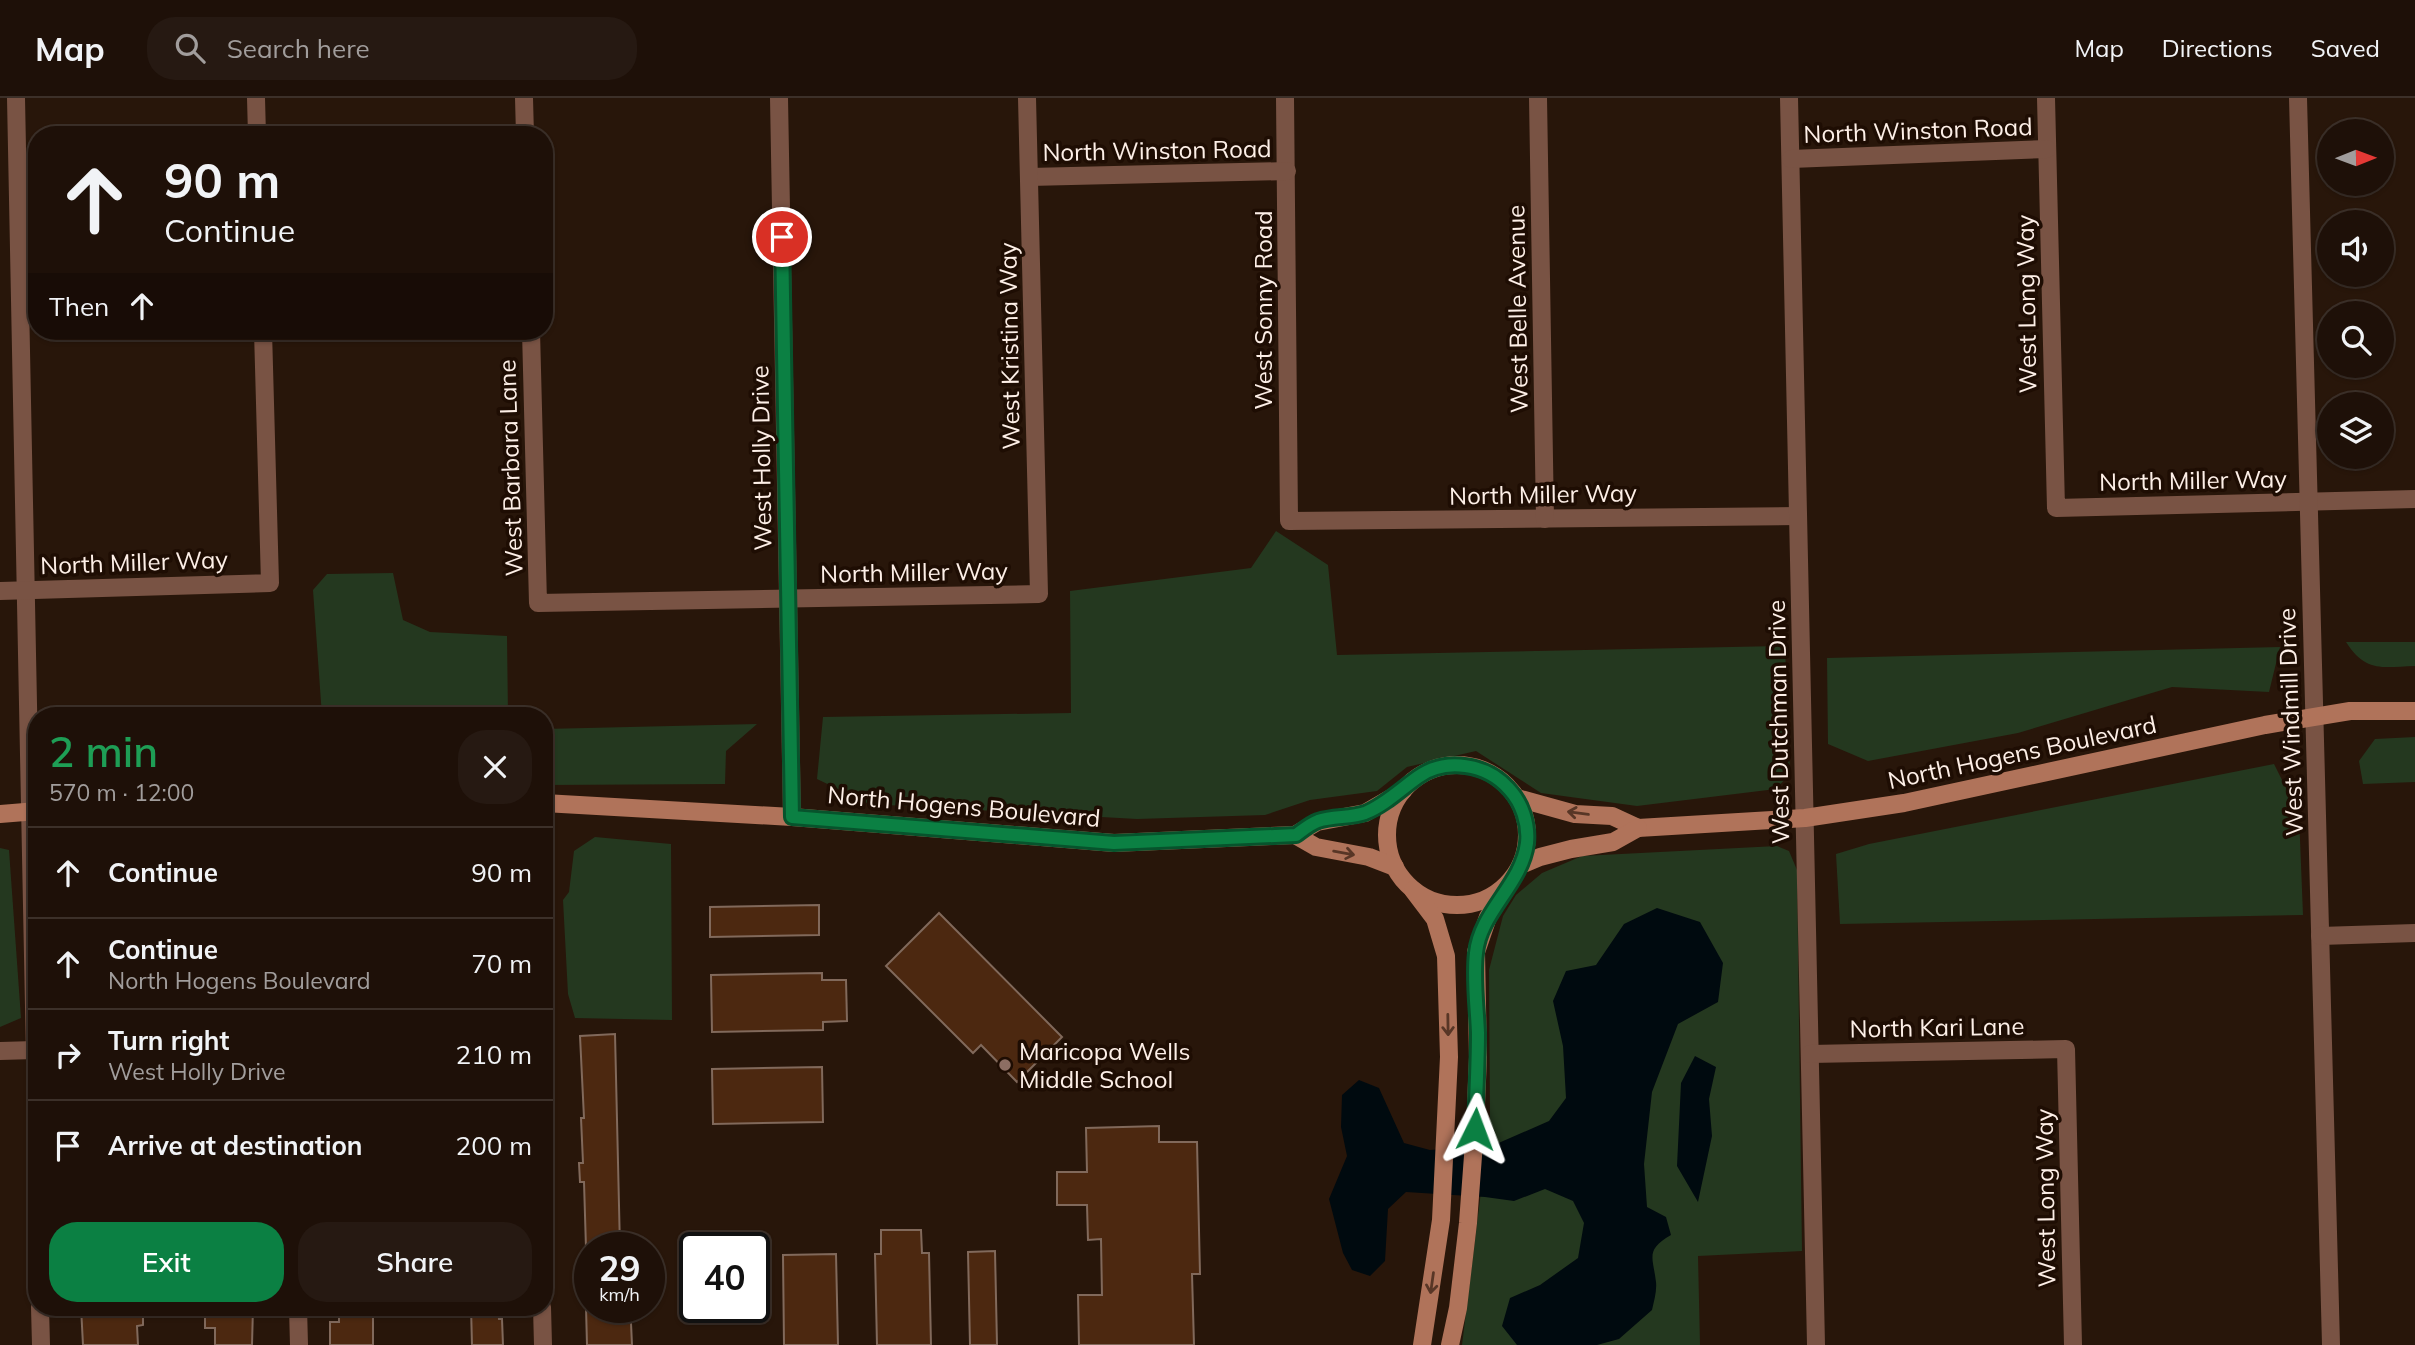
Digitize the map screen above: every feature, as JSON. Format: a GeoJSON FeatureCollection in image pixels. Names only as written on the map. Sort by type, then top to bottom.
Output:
{"type":"FeatureCollection","features":[{"type":"Feature","properties":{"kind":"street"},"geometry":{"type":"LineString","coordinates":[[16,98],[30,707]]}},
{"type":"Feature","properties":{"kind":"street"},"geometry":{"type":"LineString","coordinates":[[256,98],[257,126]]}},
{"type":"Feature","properties":{"kind":"street"},"geometry":{"type":"LineString","coordinates":[[524,98],[525,126]]}},
{"type":"Feature","properties":{"kind":"street","name":"West Holly Drive"},"geometry":{"type":"LineString","coordinates":[[779,98],[792,817]]}},
{"type":"Feature","properties":{"kind":"street","name":"West Kristina Way"},"geometry":{"type":"LineString","coordinates":[[1027,98],[1038,594]]}},
{"type":"Feature","properties":{"kind":"street","name":"West Sonny Road"},"geometry":{"type":"LineString","coordinates":[[1285,98],[1289,521]]}},
{"type":"Feature","properties":{"kind":"street","name":"West Belle Avenue"},"geometry":{"type":"LineString","coordinates":[[1538,98],[1545,519]]}},
{"type":"Feature","properties":{"kind":"street","name":"West Dutchman Drive"},"geometry":{"type":"LineString","coordinates":[[1789,98],[1816,1345]]}},
{"type":"Feature","properties":{"kind":"street","name":"West Long Way"},"geometry":{"type":"LineString","coordinates":[[2046,98],[2056,508]]}},
{"type":"Feature","properties":{"kind":"street","name":"West Windmill Drive"},"geometry":{"type":"LineString","coordinates":[[2298,98],[2331,1345]]}},
{"type":"Feature","properties":{"kind":"street","name":"North Winston Road"},"geometry":{"type":"LineString","coordinates":[[1791,159],[2047,149]]}},
{"type":"Feature","properties":{"kind":"street","name":"North Winston Road"},"geometry":{"type":"LineString","coordinates":[[1029,177],[1287,171]]}},
{"type":"Feature","properties":{"kind":"street","name":"North Miller Way"},"geometry":{"type":"LineString","coordinates":[[0,591],[270,583],[263,340]]}},
{"type":"Feature","properties":{"kind":"street","name":"West Barbara Lane"},"geometry":{"type":"LineString","coordinates":[[531,340],[538,603]]}},
{"type":"Feature","properties":{"kind":"street","name":"North Miller Way"},"geometry":{"type":"LineString","coordinates":[[2056,508],[2415,499]]}},
{"type":"Feature","properties":{"kind":"street","name":"North Miller Way"},"geometry":{"type":"LineString","coordinates":[[1289,521],[1798,516]]}},
{"type":"Feature","properties":{"kind":"street","name":"North Miller Way"},"geometry":{"type":"LineString","coordinates":[[538,603],[1038,594]]}},
{"type":"Feature","properties":{"kind":"street","name":"North Hogens Boulevard"},"geometry":{"type":"LineString","coordinates":[[1517,872],[1540,857],[1613,842],[1638,828],[1805,818],[1905,803],[2264,724],[2350,711],[2415,711]]}},
{"type":"Feature","properties":{"kind":"street"},"geometry":{"type":"LineString","coordinates":[[1422,1345],[1441,1220],[1447,1127],[1449,1057],[1446,956],[1435,919],[1395,867],[1388,848],[1388,828],[1392,808],[1403,791],[1419,776],[1440,767],[1462,765],[1483,769],[1502,781],[1517,798],[1526,820],[1527,843],[1517,872],[1488,917],[1476,952],[1478,1057],[1475,1129],[1468,1223],[1458,1308],[1450,1345]]}},
{"type":"Feature","properties":{"kind":"street","name":"North Hogens Boulevard"},"geometry":{"type":"LineString","coordinates":[[553,804],[792,817],[1114,843],[1296,835],[1317,821],[1365,813],[1403,791]]}},
{"type":"Feature","properties":{"kind":"street","name":"North Hogens Boulevard"},"geometry":{"type":"LineString","coordinates":[[1517,798],[1575,814],[1612,816],[1638,828]]}},
{"type":"Feature","properties":{"kind":"street"},"geometry":{"type":"LineString","coordinates":[[0,814],[28,811]]}},
{"type":"Feature","properties":{"kind":"street","name":"North Hogens Boulevard"},"geometry":{"type":"LineString","coordinates":[[1296,835],[1316,847],[1369,857],[1395,867]]}},
{"type":"Feature","properties":{"kind":"street"},"geometry":{"type":"LineString","coordinates":[[1413,890],[1432,901],[1454,906],[1465,905],[1496,894],[1517,872]]}},
{"type":"Feature","properties":{"kind":"street"},"geometry":{"type":"LineString","coordinates":[[2320,936],[2415,933]]}},
{"type":"Feature","properties":{"kind":"street","name":"West Long Way"},"geometry":{"type":"LineString","coordinates":[[2066,1049],[2073,1345]]}},
{"type":"Feature","properties":{"kind":"street","name":"North Kari Lane"},"geometry":{"type":"LineString","coordinates":[[1810,1054],[2066,1049]]}},
{"type":"Feature","properties":{"kind":"street"},"geometry":{"type":"LineString","coordinates":[[0,1051],[28,1050]]}},
{"type":"Feature","properties":{"kind":"street"},"geometry":{"type":"LineString","coordinates":[[40,1316],[41,1345]]}},
{"type":"Feature","properties":{"kind":"street"},"geometry":{"type":"LineString","coordinates":[[298,1316],[299,1345]]}},
{"type":"Feature","properties":{"kind":"street"},"geometry":{"type":"LineString","coordinates":[[542,1316],[543,1345]]}},
{"type":"Feature","properties":{"kind":"green space"},"geometry":{"type":"Polygon","coordinates":[[[1276,531],[1328,565],[1337,655],[1785,646],[1790,774],[1776,789],[1637,806],[1541,793],[1476,751],[1407,767],[1377,791],[1310,800],[1265,815],[1137,819],[869,804],[817,779],[823,717],[1071,713],[1070,591],[1251,568],[1276,531]]]}},
{"type":"Feature","properties":{"kind":"green space"},"geometry":{"type":"Polygon","coordinates":[[[393,573],[403,620],[430,632],[507,636],[508,707],[321,707],[313,590],[327,574],[393,573]]]}},
{"type":"Feature","properties":{"kind":"green space"},"geometry":{"type":"Polygon","coordinates":[[[2346,642],[2415,642],[2415,666],[2376,666],[2361,659],[2346,642]]]}},
{"type":"Feature","properties":{"kind":"green space"},"geometry":{"type":"Polygon","coordinates":[[[2280,647],[2269,692],[2172,687],[2018,733],[1868,761],[1828,744],[1827,658],[2280,647]]]}},
{"type":"Feature","properties":{"kind":"green space"},"geometry":{"type":"Polygon","coordinates":[[[757,724],[726,751],[725,784],[553,785],[553,729],[757,724]]]}},
{"type":"Feature","properties":{"kind":"green space"},"geometry":{"type":"Polygon","coordinates":[[[2415,737],[2415,782],[2363,784],[2359,761],[2375,739],[2415,737]]]}},
{"type":"Feature","properties":{"kind":"green space"},"geometry":{"type":"Polygon","coordinates":[[[2274,764],[2299,814],[2303,915],[1840,924],[1836,854],[1869,844],[2274,764]]]}},
{"type":"Feature","properties":{"kind":"green space"},"geometry":{"type":"Polygon","coordinates":[[[595,837],[671,844],[672,1020],[575,1018],[568,994],[563,900],[569,892],[574,851],[595,837]]]}},
{"type":"Feature","properties":{"kind":"green space"},"geometry":{"type":"Polygon","coordinates":[[[1777,846],[1789,851],[1797,870],[1802,1251],[1698,1256],[1700,1345],[1462,1345],[1490,1119],[1489,970],[1503,916],[1516,895],[1542,873],[1582,856],[1777,846]]]}},
{"type":"Feature","properties":{"kind":"green space"},"geometry":{"type":"Polygon","coordinates":[[[0,848],[9,850],[21,1018],[0,1027],[0,848]]]}},
{"type":"Feature","properties":{"kind":"shaded area"},"geometry":{"type":"Polygon","coordinates":[[[1657,908],[1700,922],[1723,963],[1718,1002],[1678,1024],[1652,1092],[1644,1164],[1647,1207],[1666,1217],[1671,1235],[1654,1250],[1656,1285],[1652,1310],[1619,1339],[1597,1345],[1517,1345],[1502,1326],[1510,1298],[1540,1285],[1578,1258],[1584,1223],[1573,1201],[1545,1189],[1514,1201],[1406,1192],[1388,1209],[1385,1261],[1370,1276],[1352,1270],[1343,1253],[1329,1199],[1347,1156],[1341,1127],[1342,1095],[1359,1080],[1379,1088],[1404,1143],[1430,1150],[1494,1145],[1549,1121],[1566,1098],[1563,1046],[1553,1001],[1566,971],[1596,965],[1624,924],[1657,908]]]}},
{"type":"Feature","properties":{"kind":"shaded area"},"geometry":{"type":"Polygon","coordinates":[[[1695,1056],[1716,1067],[1709,1099],[1712,1136],[1698,1202],[1677,1166],[1681,1083],[1695,1056]]]}},
{"type":"Feature","properties":{"kind":"building"},"geometry":{"type":"Polygon","coordinates":[[[819,905],[819,935],[710,937],[710,907],[819,905]]]}},
{"type":"Feature","properties":{"kind":"building"},"geometry":{"type":"Polygon","coordinates":[[[939,913],[1062,1037],[1017,1082],[981,1045],[973,1053],[886,966],[939,913]]]}},
{"type":"Feature","properties":{"kind":"building"},"geometry":{"type":"Polygon","coordinates":[[[822,973],[822,980],[846,980],[847,1021],[823,1022],[823,1030],[712,1032],[711,975],[822,973]]]}},
{"type":"Feature","properties":{"kind":"building"},"geometry":{"type":"Polygon","coordinates":[[[615,1034],[620,1232],[586,1232],[584,1182],[580,1182],[579,1163],[583,1163],[581,1118],[584,1118],[580,1036],[615,1034]]]}},
{"type":"Feature","properties":{"kind":"building"},"geometry":{"type":"Polygon","coordinates":[[[822,1067],[823,1122],[713,1124],[712,1069],[822,1067]]]}},
{"type":"Feature","properties":{"kind":"building"},"geometry":{"type":"Polygon","coordinates":[[[1159,1126],[1159,1142],[1197,1142],[1200,1274],[1192,1274],[1194,1345],[1079,1345],[1078,1295],[1102,1295],[1101,1239],[1088,1240],[1087,1205],[1057,1205],[1057,1172],[1087,1172],[1086,1128],[1159,1126]]]}},
{"type":"Feature","properties":{"kind":"building"},"geometry":{"type":"Polygon","coordinates":[[[881,1230],[921,1230],[922,1253],[929,1253],[931,1345],[877,1345],[875,1254],[881,1254],[881,1230]]]}},
{"type":"Feature","properties":{"kind":"building"},"geometry":{"type":"Polygon","coordinates":[[[995,1251],[997,1345],[970,1345],[968,1252],[995,1251]]]}},
{"type":"Feature","properties":{"kind":"building"},"geometry":{"type":"Polygon","coordinates":[[[836,1254],[838,1345],[784,1345],[783,1255],[836,1254]]]}},
{"type":"Feature","properties":{"kind":"building"},"geometry":{"type":"Polygon","coordinates":[[[81,1316],[143,1316],[143,1325],[137,1326],[138,1345],[83,1345],[81,1316]]]}},
{"type":"Feature","properties":{"kind":"building"},"geometry":{"type":"Polygon","coordinates":[[[205,1316],[253,1316],[252,1345],[215,1345],[215,1328],[205,1328],[205,1316]]]}},
{"type":"Feature","properties":{"kind":"building"},"geometry":{"type":"Polygon","coordinates":[[[339,1316],[373,1316],[373,1345],[330,1345],[330,1322],[339,1322],[339,1316]]]}},
{"type":"Feature","properties":{"kind":"building"},"geometry":{"type":"Polygon","coordinates":[[[471,1316],[499,1316],[502,1319],[503,1345],[472,1345],[471,1316]]]}},
{"type":"Feature","properties":{"kind":"building"},"geometry":{"type":"Polygon","coordinates":[[[586,1323],[631,1323],[632,1345],[587,1345],[586,1323]]]}},
{"type":"Feature","properties":{"kind":"place","name":"Maricopa Wells Middle School"},"geometry":{"type":"Point","coordinates":[1005,1065]}},
{"type":"Feature","properties":{"kind":"route"},"geometry":{"type":"LineString","coordinates":[[782,237],[792,817],[1114,843],[1296,835],[1317,821],[1365,813],[1403,791],[1419,776],[1440,767],[1462,765],[1483,769],[1502,781],[1517,798],[1526,820],[1527,843],[1521,865],[1488,917],[1476,952],[1478,1057],[1475,1129]]}}]}
